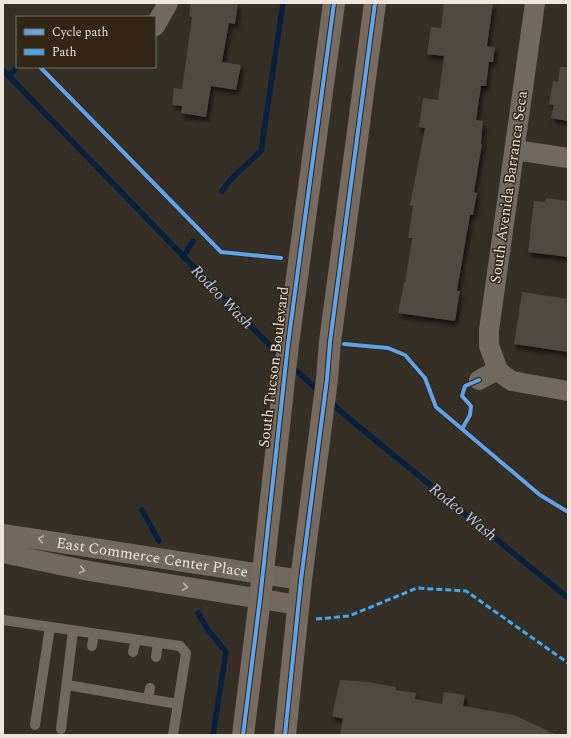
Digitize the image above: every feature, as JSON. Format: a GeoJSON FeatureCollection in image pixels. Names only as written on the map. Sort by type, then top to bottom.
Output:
{"type":"FeatureCollection","features":[{"type":"Feature","properties":{"kind":"main road","name":"South Tucson Boulevard"},"geometry":{"type":"LineString","coordinates":[[243,735],[260,599],[288,344],[334,3]]}},
{"type":"Feature","properties":{"kind":"main road"},"geometry":{"type":"LineString","coordinates":[[285,735],[298,604],[327,379],[330,342],[375,3]]}},
{"type":"Feature","properties":{"kind":"street"},"geometry":{"type":"LineString","coordinates":[[156,24],[168,3]]}},
{"type":"Feature","properties":{"kind":"street","name":"South Avenida Barranca Seca"},"geometry":{"type":"LineString","coordinates":[[498,370],[489,346],[489,330],[535,3]]}},
{"type":"Feature","properties":{"kind":"street"},"geometry":{"type":"LineString","coordinates":[[515,150],[568,158]]}},
{"type":"Feature","properties":{"kind":"street"},"geometry":{"type":"LineString","coordinates":[[479,380],[498,370],[503,376],[512,381],[568,391]]}},
{"type":"Feature","properties":{"kind":"street","name":"East Commerce Center Place"},"geometry":{"type":"LineString","coordinates":[[3,534],[301,580]]}},
{"type":"Feature","properties":{"kind":"street","name":"East Commerce Center Place"},"geometry":{"type":"LineString","coordinates":[[3,553],[89,571],[298,604]]}},
{"type":"Feature","properties":{"kind":"lane"},"geometry":{"type":"LineString","coordinates":[[3,620],[180,646],[186,653],[173,735]]}},
{"type":"Feature","properties":{"kind":"lane"},"geometry":{"type":"LineString","coordinates":[[35,725],[50,627]]}},
{"type":"Feature","properties":{"kind":"lane"},"geometry":{"type":"LineString","coordinates":[[61,729],[74,630]]}},
{"type":"Feature","properties":{"kind":"lane"},"geometry":{"type":"LineString","coordinates":[[92,646],[94,634]]}},
{"type":"Feature","properties":{"kind":"lane"},"geometry":{"type":"LineString","coordinates":[[133,652],[136,640]]}},
{"type":"Feature","properties":{"kind":"lane"},"geometry":{"type":"LineString","coordinates":[[156,657],[158,643]]}},
{"type":"Feature","properties":{"kind":"lane"},"geometry":{"type":"LineString","coordinates":[[86,689],[87,678]]}},
{"type":"Feature","properties":{"kind":"lane"},"geometry":{"type":"LineString","coordinates":[[67,685],[86,689],[126,690],[148,699],[178,704]]}},
{"type":"Feature","properties":{"kind":"lane"},"geometry":{"type":"LineString","coordinates":[[148,699],[150,688]]}},
{"type":"Feature","properties":{"kind":"building"},"geometry":{"type":"Polygon","coordinates":[[[191,3],[238,3],[235,24],[229,23],[222,62],[241,65],[236,90],[211,86],[206,117],[181,113],[182,106],[172,105],[174,88],[182,89],[192,17],[189,16],[191,3]]]}},
{"type":"Feature","properties":{"kind":"building"},"geometry":{"type":"Polygon","coordinates":[[[444,3],[493,3],[487,46],[495,47],[493,62],[489,62],[486,86],[481,86],[476,120],[483,121],[482,144],[474,192],[477,193],[473,215],[470,215],[457,291],[460,291],[455,321],[398,313],[405,283],[412,238],[408,238],[413,206],[410,205],[425,128],[419,127],[423,98],[438,100],[444,56],[427,54],[431,27],[441,28],[444,3]]]}},
{"type":"Feature","properties":{"kind":"building"},"geometry":{"type":"Polygon","coordinates":[[[560,67],[568,67],[568,121],[551,118],[554,105],[549,104],[553,81],[558,82],[560,67]]]}},
{"type":"Feature","properties":{"kind":"building"},"geometry":{"type":"Polygon","coordinates":[[[546,198],[568,201],[568,257],[528,252],[534,201],[545,202],[546,198]]]}},
{"type":"Feature","properties":{"kind":"building"},"geometry":{"type":"Polygon","coordinates":[[[522,292],[568,299],[568,352],[514,344],[522,292]]]}},
{"type":"Feature","properties":{"kind":"building"},"geometry":{"type":"Polygon","coordinates":[[[340,680],[368,682],[396,687],[396,690],[416,693],[415,699],[442,704],[444,692],[465,695],[463,706],[514,715],[557,735],[340,735],[343,719],[332,716],[340,680]]]}},
{"type":"Feature","properties":{"kind":"waterway"},"geometry":{"type":"LineString","coordinates":[[222,191],[231,179],[261,151],[283,3]]}},
{"type":"Feature","properties":{"kind":"waterway"},"geometry":{"type":"LineString","coordinates":[[8,76],[17,68]]}},
{"type":"Feature","properties":{"kind":"waterway","name":"Rodeo Wash"},"geometry":{"type":"LineString","coordinates":[[3,70],[281,357]]}},
{"type":"Feature","properties":{"kind":"waterway"},"geometry":{"type":"LineString","coordinates":[[183,257],[193,241]]}},
{"type":"Feature","properties":{"kind":"waterway","name":"Rodeo Wash"},"geometry":{"type":"LineString","coordinates":[[291,366],[320,392]]}},
{"type":"Feature","properties":{"kind":"waterway","name":"Rodeo Wash"},"geometry":{"type":"LineString","coordinates":[[330,402],[568,598]]}},
{"type":"Feature","properties":{"kind":"waterway"},"geometry":{"type":"LineString","coordinates":[[142,510],[159,541]]}},
{"type":"Feature","properties":{"kind":"waterway"},"geometry":{"type":"LineString","coordinates":[[198,613],[208,630],[226,652],[213,735]]}},
{"type":"Feature","properties":{"kind":"marked path"},"geometry":{"type":"LineString","coordinates":[[316,619],[349,616],[417,588],[466,591],[568,663]]}},
{"type":"Feature","properties":{"kind":"cycle path"},"geometry":{"type":"LineString","coordinates":[[243,735],[260,599],[288,344],[334,3]]}},
{"type":"Feature","properties":{"kind":"cycle path"},"geometry":{"type":"LineString","coordinates":[[285,735],[301,580],[327,379],[330,342],[375,3]]}},
{"type":"Feature","properties":{"kind":"cycle path"},"geometry":{"type":"LineString","coordinates":[[41,68],[221,252],[281,258]]}},
{"type":"Feature","properties":{"kind":"cycle path"},"geometry":{"type":"LineString","coordinates":[[344,344],[388,348],[405,355],[425,378],[436,407],[540,495],[568,512]]}},
{"type":"Feature","properties":{"kind":"cycle path"},"geometry":{"type":"LineString","coordinates":[[462,429],[470,415],[471,406],[462,396],[465,386],[479,380]]}}]}
